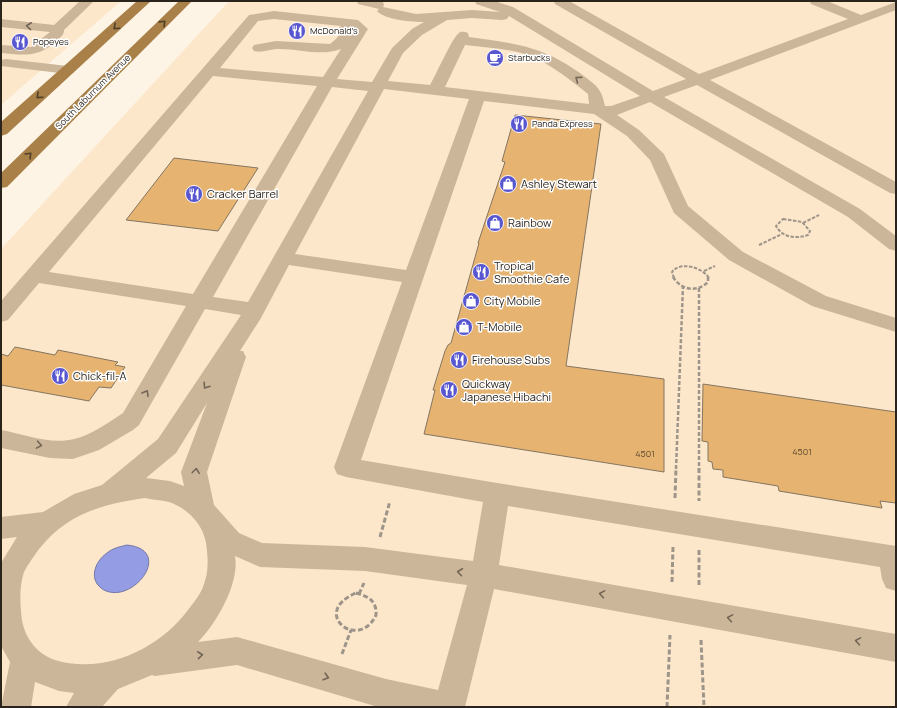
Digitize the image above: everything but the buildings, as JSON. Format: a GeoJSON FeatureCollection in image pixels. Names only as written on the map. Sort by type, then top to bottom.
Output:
{"type":"FeatureCollection","features":[{"type":"Feature","properties":{"kind":"main road"},"geometry":{"type":"LineString","coordinates":[[1,131],[145,1]]}},
{"type":"Feature","properties":{"kind":"main road","name":"South Laburnum Avenue"},"geometry":{"type":"LineString","coordinates":[[1,183],[186,1]]}},
{"type":"Feature","properties":{"kind":"street"},"geometry":{"type":"LineString","coordinates":[[1,49],[31,52],[42,48],[57,33],[57,29],[88,1]]}},
{"type":"Feature","properties":{"kind":"street"},"geometry":{"type":"LineString","coordinates":[[363,1],[380,6],[408,18],[448,17],[466,14],[499,16],[525,22]]}},
{"type":"Feature","properties":{"kind":"street"},"geometry":{"type":"LineString","coordinates":[[111,492],[167,446],[252,314],[397,50],[417,32],[470,8],[475,1]]}},
{"type":"Feature","properties":{"kind":"street"},"geometry":{"type":"LineString","coordinates":[[481,1],[508,10],[525,22],[651,96],[854,213],[896,246]]}},
{"type":"Feature","properties":{"kind":"street"},"geometry":{"type":"LineString","coordinates":[[560,1],[896,189]]}},
{"type":"Feature","properties":{"kind":"street"},"geometry":{"type":"LineString","coordinates":[[816,1],[860,19]]}},
{"type":"Feature","properties":{"kind":"street"},"geometry":{"type":"LineString","coordinates":[[380,6],[399,32],[397,50]]}},
{"type":"Feature","properties":{"kind":"street"},"geometry":{"type":"LineString","coordinates":[[210,71],[435,91],[612,111],[896,6]]}},
{"type":"Feature","properties":{"kind":"street"},"geometry":{"type":"LineString","coordinates":[[1,439],[66,450],[90,443],[115,431],[131,419],[327,82],[361,29],[353,23],[274,15],[254,18],[2,314]]}},
{"type":"Feature","properties":{"kind":"street"},"geometry":{"type":"LineString","coordinates":[[258,48],[276,45],[331,48],[338,45],[348,32],[346,28],[338,25],[293,21],[288,20],[284,16]]}},
{"type":"Feature","properties":{"kind":"street"},"geometry":{"type":"LineString","coordinates":[[1,23],[57,29]]}},
{"type":"Feature","properties":{"kind":"street"},"geometry":{"type":"LineString","coordinates":[[435,91],[462,38],[525,50],[541,55],[572,74],[595,92],[595,100],[598,109],[633,133],[658,158],[680,209],[736,256],[819,301],[896,325]]}},
{"type":"Feature","properties":{"kind":"street"},"geometry":{"type":"LineString","coordinates":[[232,45],[343,56]]}},
{"type":"Feature","properties":{"kind":"street"},"geometry":{"type":"LineString","coordinates":[[1,63],[68,70]]}},
{"type":"Feature","properties":{"kind":"street"},"geometry":{"type":"LineString","coordinates":[[478,96],[346,467],[498,494],[699,526],[895,564]]}},
{"type":"Feature","properties":{"kind":"street"},"geometry":{"type":"LineString","coordinates":[[283,258],[413,277]]}},
{"type":"Feature","properties":{"kind":"street"},"geometry":{"type":"LineString","coordinates":[[35,276],[200,300],[252,314]]}},
{"type":"Feature","properties":{"kind":"street"},"geometry":{"type":"LineString","coordinates":[[148,663],[182,640],[207,611],[220,580],[223,550],[208,516],[194,472],[252,314]]}},
{"type":"Feature","properties":{"kind":"street"},"geometry":{"type":"LineString","coordinates":[[498,494],[484,575],[448,707],[386,694],[237,651],[148,663],[108,677],[76,679],[48,673],[25,660],[13,646],[3,628],[2,601],[10,573],[26,545],[49,522],[79,503],[111,492],[145,488],[177,494],[208,516],[230,541],[260,555],[365,560],[484,575],[515,579],[896,648]]}},
{"type":"Feature","properties":{"kind":"street"},"geometry":{"type":"LineString","coordinates":[[1,528],[49,522]]}},
{"type":"Feature","properties":{"kind":"street"},"geometry":{"type":"LineString","coordinates":[[15,707],[25,660]]}},
{"type":"Feature","properties":{"kind":"street"},"geometry":{"type":"LineString","coordinates":[[82,707],[108,677]]}},
{"type":"Feature","properties":{"kind":"path"},"geometry":{"type":"LineString","coordinates":[[804,223],[821,214]]}},
{"type":"Feature","properties":{"kind":"path"},"geometry":{"type":"LineString","coordinates":[[783,220],[797,220],[804,223],[810,231],[808,235],[803,238],[789,237],[782,234],[776,226],[783,220]]}},
{"type":"Feature","properties":{"kind":"path"},"geometry":{"type":"LineString","coordinates":[[681,266],[689,266],[704,271],[708,276],[708,281],[705,286],[699,288],[690,288],[676,282],[672,278],[672,272],[675,268],[681,266]]}},
{"type":"Feature","properties":{"kind":"path"},"geometry":{"type":"LineString","coordinates":[[699,288],[699,612],[704,707]]}},
{"type":"Feature","properties":{"kind":"path"},"geometry":{"type":"LineString","coordinates":[[380,537],[390,501]]}},
{"type":"Feature","properties":{"kind":"path"},"geometry":{"type":"LineString","coordinates":[[356,593],[365,595],[372,599],[376,607],[376,615],[372,623],[364,629],[351,630],[346,630],[339,624],[335,617],[336,608],[340,601],[348,595],[356,593]]}},
{"type":"Feature","properties":{"kind":"path"},"geometry":{"type":"LineString","coordinates":[[341,659],[351,630]]}},
{"type":"Feature","properties":{"kind":"shaded area"},"geometry":{"type":"Polygon","coordinates":[[[1,1],[121,1],[1,105],[1,1]]]}},
{"type":"Feature","properties":{"kind":"shaded area"},"geometry":{"type":"Polygon","coordinates":[[[229,1],[896,1],[896,707],[1,707],[1,249],[229,1]]]}},
{"type":"Feature","properties":{"kind":"water"},"geometry":{"type":"Polygon","coordinates":[[[127,545],[141,549],[148,556],[148,565],[144,575],[137,584],[127,590],[115,593],[104,590],[99,586],[94,577],[96,566],[102,557],[109,551],[127,545]]]}},
{"type":"Feature","properties":{"kind":"place","name":"McDonald's"},"geometry":{"type":"Point","coordinates":[297,31]}},
{"type":"Feature","properties":{"kind":"place","name":"Popeyes"},"geometry":{"type":"Point","coordinates":[20,42]}},
{"type":"Feature","properties":{"kind":"place","name":"Starbucks"},"geometry":{"type":"Point","coordinates":[495,58]}},
{"type":"Feature","properties":{"kind":"place","name":"Panda Express"},"geometry":{"type":"Point","coordinates":[519,124]}},
{"type":"Feature","properties":{"kind":"place","name":"Ashley Stewart"},"geometry":{"type":"Point","coordinates":[508,184]}},
{"type":"Feature","properties":{"kind":"place","name":"Cracker Barrel"},"geometry":{"type":"Point","coordinates":[194,194]}},
{"type":"Feature","properties":{"kind":"place","name":"Rainbow"},"geometry":{"type":"Point","coordinates":[495,223]}},
{"type":"Feature","properties":{"kind":"place","name":"Tropical Smoothie Cafe"},"geometry":{"type":"Point","coordinates":[481,272]}},
{"type":"Feature","properties":{"kind":"place","name":"City Mobile"},"geometry":{"type":"Point","coordinates":[471,301]}},
{"type":"Feature","properties":{"kind":"place","name":"T-Mobile"},"geometry":{"type":"Point","coordinates":[464,327]}},
{"type":"Feature","properties":{"kind":"place","name":"Firehouse Subs"},"geometry":{"type":"Point","coordinates":[459,360]}},
{"type":"Feature","properties":{"kind":"place","name":"Chick-fil-A"},"geometry":{"type":"Point","coordinates":[60,376]}},
{"type":"Feature","properties":{"kind":"place","name":"Quickway Japanese Hibachi"},"geometry":{"type":"Point","coordinates":[449,390]}}]}
